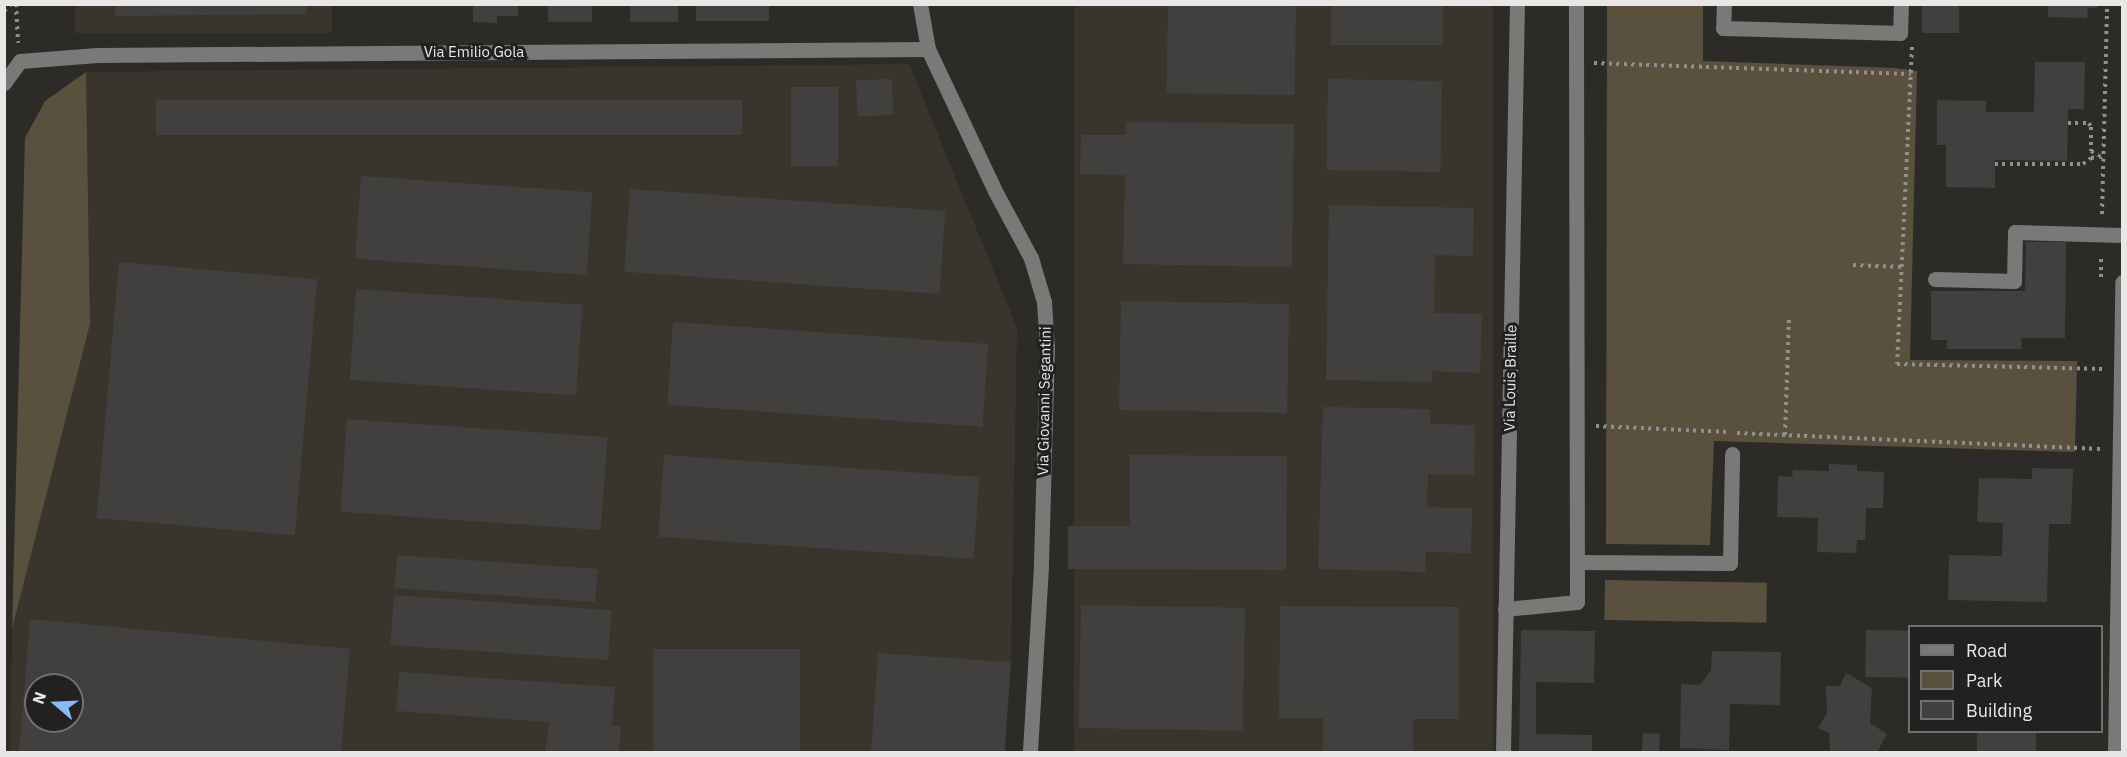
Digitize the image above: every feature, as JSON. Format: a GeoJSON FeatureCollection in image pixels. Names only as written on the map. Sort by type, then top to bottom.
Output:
{"type":"FeatureCollection","features":[{"type":"Feature","properties":{"kind":"street","name":"Via Giovanni Segantini"},"geometry":{"type":"LineString","coordinates":[[920,4],[928,49],[995,191],[1031,258],[1044,302],[1047,348],[1041,566],[1030,753]]}},
{"type":"Feature","properties":{"kind":"street","name":"Via Louis Braille"},"geometry":{"type":"LineString","coordinates":[[1503,753],[1518,4]]}},
{"type":"Feature","properties":{"kind":"street"},"geometry":{"type":"LineString","coordinates":[[1505,609],[1577,603],[1576,4]]}},
{"type":"Feature","properties":{"kind":"street"},"geometry":{"type":"LineString","coordinates":[[1724,4],[1723,28],[1900,33],[1901,4]]}},
{"type":"Feature","properties":{"kind":"street","name":"Via Emilio Gola"},"geometry":{"type":"LineString","coordinates":[[20,62],[97,55],[928,49]]}},
{"type":"Feature","properties":{"kind":"street"},"geometry":{"type":"LineString","coordinates":[[4,83],[20,62]]}},
{"type":"Feature","properties":{"kind":"street"},"geometry":{"type":"LineString","coordinates":[[1935,279],[2014,281],[2015,232],[2122,235]]}},
{"type":"Feature","properties":{"kind":"street"},"geometry":{"type":"LineString","coordinates":[[2115,753],[2122,282]]}},
{"type":"Feature","properties":{"kind":"street"},"geometry":{"type":"LineString","coordinates":[[1577,562],[1730,562],[1732,454]]}},
{"type":"Feature","properties":{"kind":"path"},"geometry":{"type":"LineString","coordinates":[[4,11],[11,4]]}},
{"type":"Feature","properties":{"kind":"path"},"geometry":{"type":"LineString","coordinates":[[16,4],[20,62]]}},
{"type":"Feature","properties":{"kind":"path"},"geometry":{"type":"LineString","coordinates":[[2101,288],[2107,4]]}},
{"type":"Feature","properties":{"kind":"path"},"geometry":{"type":"LineString","coordinates":[[1912,39],[1897,364],[2121,369]]}},
{"type":"Feature","properties":{"kind":"path"},"geometry":{"type":"LineString","coordinates":[[1576,63],[1911,74]]}},
{"type":"Feature","properties":{"kind":"path"},"geometry":{"type":"LineString","coordinates":[[2068,123],[2089,123],[2091,151],[2102,156]]}},
{"type":"Feature","properties":{"kind":"path"},"geometry":{"type":"LineString","coordinates":[[1995,164],[2084,164],[2102,156]]}},
{"type":"Feature","properties":{"kind":"path"},"geometry":{"type":"LineString","coordinates":[[1853,265],[1901,267]]}},
{"type":"Feature","properties":{"kind":"path"},"geometry":{"type":"LineString","coordinates":[[1785,435],[1789,317]]}},
{"type":"Feature","properties":{"kind":"path"},"geometry":{"type":"LineString","coordinates":[[2100,357],[2100,369]]}},
{"type":"Feature","properties":{"kind":"path"},"geometry":{"type":"LineString","coordinates":[[1577,426],[2120,449]]}},
{"type":"Feature","properties":{"kind":"shaded area"},"geometry":{"type":"Polygon","coordinates":[[[75,5],[332,5],[332,33],[75,33],[75,5]]]}},
{"type":"Feature","properties":{"kind":"shaded area"},"geometry":{"type":"Polygon","coordinates":[[[1074,5],[1493,5],[1493,752],[1074,752],[1074,5]]]}},
{"type":"Feature","properties":{"kind":"shaded area"},"geometry":{"type":"Polygon","coordinates":[[[909,64],[1017,328],[1011,662],[1005,752],[10,752],[12,629],[90,324],[86,72],[909,64]]]}},
{"type":"Feature","properties":{"kind":"green space"},"geometry":{"type":"Polygon","coordinates":[[[1607,5],[1703,5],[1703,61],[1896,68],[1917,71],[1910,360],[2077,361],[2075,452],[1714,441],[1710,545],[1606,544],[1607,5]]]}},
{"type":"Feature","properties":{"kind":"green space"},"geometry":{"type":"Polygon","coordinates":[[[86,72],[90,324],[12,629],[25,138],[45,101],[86,72]]]}},
{"type":"Feature","properties":{"kind":"green space"},"geometry":{"type":"Polygon","coordinates":[[[1605,580],[1767,583],[1766,623],[1604,620],[1605,580]]]}},
{"type":"Feature","properties":{"kind":"building"},"geometry":{"type":"Polygon","coordinates":[[[115,4],[306,4],[306,14],[115,16],[115,4]]]}},
{"type":"Feature","properties":{"kind":"building"},"geometry":{"type":"Polygon","coordinates":[[[473,4],[518,4],[518,16],[497,16],[497,23],[473,22],[473,4]]]}},
{"type":"Feature","properties":{"kind":"building"},"geometry":{"type":"Polygon","coordinates":[[[548,4],[592,4],[592,22],[548,22],[548,4]]]}},
{"type":"Feature","properties":{"kind":"building"},"geometry":{"type":"Polygon","coordinates":[[[630,4],[678,4],[678,22],[630,22],[630,4]]]}},
{"type":"Feature","properties":{"kind":"building"},"geometry":{"type":"Polygon","coordinates":[[[696,4],[769,4],[769,21],[696,21],[696,4]]]}},
{"type":"Feature","properties":{"kind":"building"},"geometry":{"type":"Polygon","coordinates":[[[1168,4],[1296,6],[1294,95],[1166,93],[1168,4]]]}},
{"type":"Feature","properties":{"kind":"building"},"geometry":{"type":"Polygon","coordinates":[[[1331,4],[1443,4],[1443,45],[1331,45],[1331,4]]]}},
{"type":"Feature","properties":{"kind":"building"},"geometry":{"type":"Polygon","coordinates":[[[1922,4],[1959,4],[1959,33],[1922,33],[1922,4]]]}},
{"type":"Feature","properties":{"kind":"building"},"geometry":{"type":"Polygon","coordinates":[[[2048,4],[2097,4],[2097,8],[2088,8],[2087,18],[2048,17],[2048,4]]]}},
{"type":"Feature","properties":{"kind":"building"},"geometry":{"type":"Polygon","coordinates":[[[2035,62],[2085,62],[2084,109],[2068,109],[2067,161],[1995,160],[1995,188],[1946,187],[1946,145],[1937,145],[1937,100],[1986,101],[1986,112],[2034,112],[2035,62]]]}},
{"type":"Feature","properties":{"kind":"building"},"geometry":{"type":"Polygon","coordinates":[[[892,79],[893,115],[857,116],[856,80],[892,79]]]}},
{"type":"Feature","properties":{"kind":"building"},"geometry":{"type":"Polygon","coordinates":[[[1328,79],[1442,81],[1440,172],[1326,170],[1328,79]]]}},
{"type":"Feature","properties":{"kind":"building"},"geometry":{"type":"Polygon","coordinates":[[[791,87],[838,87],[838,166],[791,166],[791,87]]]}},
{"type":"Feature","properties":{"kind":"building"},"geometry":{"type":"Polygon","coordinates":[[[156,100],[742,100],[742,135],[156,135],[156,100]]]}},
{"type":"Feature","properties":{"kind":"building"},"geometry":{"type":"Polygon","coordinates":[[[1126,122],[1294,124],[1292,267],[1123,264],[1125,175],[1080,174],[1081,135],[1126,135],[1126,122]]]}},
{"type":"Feature","properties":{"kind":"building"},"geometry":{"type":"Polygon","coordinates":[[[361,176],[592,192],[587,275],[355,259],[361,176]]]}},
{"type":"Feature","properties":{"kind":"building"},"geometry":{"type":"Polygon","coordinates":[[[630,189],[945,211],[939,294],[624,272],[630,189]]]}},
{"type":"Feature","properties":{"kind":"building"},"geometry":{"type":"Polygon","coordinates":[[[1329,205],[1474,208],[1473,256],[1435,255],[1434,313],[1482,314],[1480,373],[1432,371],[1432,382],[1326,380],[1329,205]]]}},
{"type":"Feature","properties":{"kind":"building"},"geometry":{"type":"Polygon","coordinates":[[[2026,242],[2066,242],[2065,338],[2021,338],[2022,349],[1947,349],[1947,340],[1931,340],[1931,291],[2025,291],[2026,242]]]}},
{"type":"Feature","properties":{"kind":"building"},"geometry":{"type":"Polygon","coordinates":[[[119,262],[317,279],[295,535],[97,518],[119,262]]]}},
{"type":"Feature","properties":{"kind":"building"},"geometry":{"type":"Polygon","coordinates":[[[356,289],[582,305],[576,396],[350,380],[356,289]]]}},
{"type":"Feature","properties":{"kind":"building"},"geometry":{"type":"Polygon","coordinates":[[[1121,301],[1289,304],[1287,413],[1119,410],[1121,301]]]}},
{"type":"Feature","properties":{"kind":"building"},"geometry":{"type":"Polygon","coordinates":[[[673,322],[988,344],[982,427],[667,405],[673,322]]]}},
{"type":"Feature","properties":{"kind":"building"},"geometry":{"type":"Polygon","coordinates":[[[1323,407],[1430,409],[1430,424],[1475,425],[1474,475],[1428,474],[1427,507],[1472,508],[1471,553],[1426,552],[1425,572],[1318,569],[1323,407]]]}},
{"type":"Feature","properties":{"kind":"building"},"geometry":{"type":"Polygon","coordinates":[[[347,419],[607,437],[601,530],[341,512],[347,419]]]}},
{"type":"Feature","properties":{"kind":"building"},"geometry":{"type":"Polygon","coordinates":[[[664,455],[979,477],[974,559],[658,537],[664,455]]]}},
{"type":"Feature","properties":{"kind":"building"},"geometry":{"type":"Polygon","coordinates":[[[1130,455],[1287,456],[1286,570],[1068,569],[1068,526],[1130,526],[1130,455]]]}},
{"type":"Feature","properties":{"kind":"building"},"geometry":{"type":"Polygon","coordinates":[[[1829,464],[1857,465],[1857,471],[1884,472],[1883,508],[1866,508],[1865,540],[1857,540],[1856,553],[1817,552],[1818,518],[1777,517],[1778,476],[1792,477],[1793,470],[1829,471],[1829,464]]]}},
{"type":"Feature","properties":{"kind":"building"},"geometry":{"type":"Polygon","coordinates":[[[2032,468],[2073,469],[2071,524],[2049,524],[2047,602],[1948,600],[1949,555],[2002,556],[2003,523],[1977,522],[1979,478],[2032,479],[2032,468]]]}},
{"type":"Feature","properties":{"kind":"building"},"geometry":{"type":"Polygon","coordinates":[[[397,555],[598,569],[595,602],[395,588],[397,555]]]}},
{"type":"Feature","properties":{"kind":"building"},"geometry":{"type":"Polygon","coordinates":[[[394,595],[611,610],[608,660],[391,645],[394,595]]]}},
{"type":"Feature","properties":{"kind":"building"},"geometry":{"type":"Polygon","coordinates":[[[1081,605],[1245,608],[1243,731],[1079,728],[1081,605]]]}},
{"type":"Feature","properties":{"kind":"building"},"geometry":{"type":"Polygon","coordinates":[[[1280,606],[1459,607],[1459,719],[1413,719],[1413,752],[1323,752],[1323,718],[1279,718],[1280,606]]]}},
{"type":"Feature","properties":{"kind":"building"},"geometry":{"type":"Polygon","coordinates":[[[30,619],[350,649],[341,752],[19,752],[24,692],[24,733],[84,733],[84,673],[26,673],[30,619]]]}},
{"type":"Feature","properties":{"kind":"building"},"geometry":{"type":"Polygon","coordinates":[[[1521,630],[1595,631],[1594,683],[1536,682],[1536,734],[1592,735],[1592,752],[1519,752],[1521,630]]]}},
{"type":"Feature","properties":{"kind":"building"},"geometry":{"type":"Polygon","coordinates":[[[1866,630],[1908,631],[1908,678],[1865,677],[1866,630]]]}},
{"type":"Feature","properties":{"kind":"building"},"geometry":{"type":"Polygon","coordinates":[[[653,649],[800,649],[800,752],[653,752],[653,649]]]}},
{"type":"Feature","properties":{"kind":"building"},"geometry":{"type":"Polygon","coordinates":[[[1712,651],[1781,652],[1780,705],[1730,704],[1729,750],[1680,748],[1681,684],[1700,685],[1711,670],[1712,651]]]}},
{"type":"Feature","properties":{"kind":"building"},"geometry":{"type":"Polygon","coordinates":[[[878,653],[1011,662],[1004,752],[871,752],[878,653]]]}},
{"type":"Feature","properties":{"kind":"building"},"geometry":{"type":"Polygon","coordinates":[[[399,672],[615,687],[612,726],[621,726],[619,752],[545,752],[549,722],[396,711],[399,672]]]}},
{"type":"Feature","properties":{"kind":"building"},"geometry":{"type":"Polygon","coordinates":[[[1846,673],[1872,688],[1870,723],[1887,734],[1877,752],[1830,752],[1829,733],[1818,728],[1827,713],[1826,686],[1840,686],[1846,673]]]}},
{"type":"Feature","properties":{"kind":"building"},"geometry":{"type":"Polygon","coordinates":[[[1643,733],[1660,734],[1659,752],[1642,752],[1643,733]]]}},
{"type":"Feature","properties":{"kind":"building"},"geometry":{"type":"Polygon","coordinates":[[[1977,733],[2036,733],[2036,752],[1977,752],[1977,733]]]}}]}
